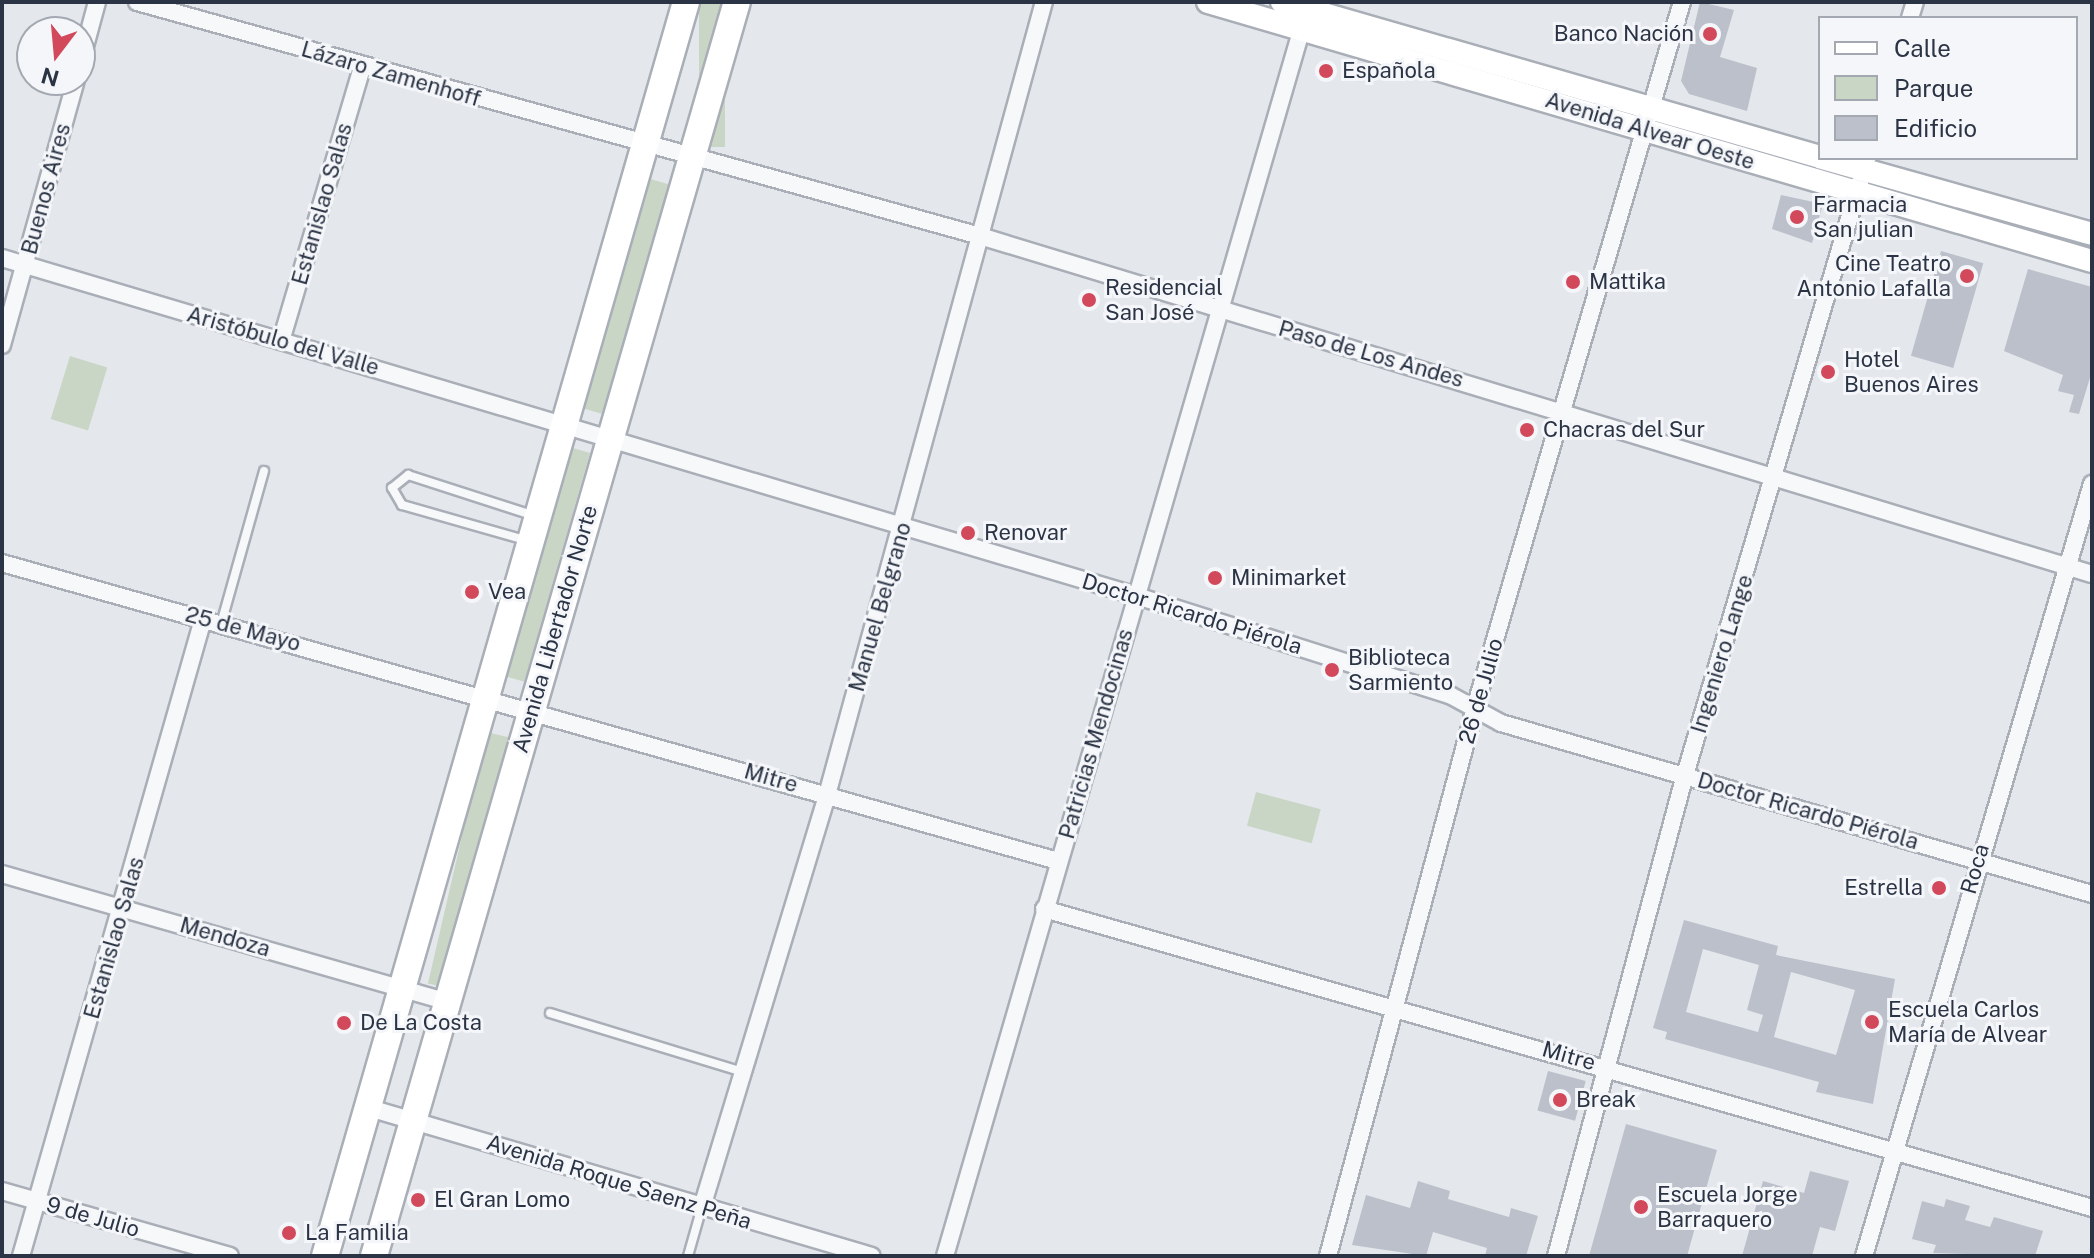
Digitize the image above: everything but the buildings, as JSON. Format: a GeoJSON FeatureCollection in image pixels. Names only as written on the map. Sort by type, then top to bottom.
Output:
{"type":"FeatureCollection","features":[{"type":"Feature","properties":{"kind":"highway"},"geometry":{"type":"LineString","coordinates":[[325,1256],[483,695],[686,2]]}},
{"type":"Feature","properties":{"kind":"highway","name":"Avenida Libertador Norte"},"geometry":{"type":"LineString","coordinates":[[374,1256],[737,2]]}},
{"type":"Feature","properties":{"kind":"main road","name":"Avenida Alvear Oeste"},"geometry":{"type":"LineString","coordinates":[[1208,2],[1306,13]]}},
{"type":"Feature","properties":{"kind":"main road","name":"Avenida Alvear Oeste"},"geometry":{"type":"LineString","coordinates":[[1282,2],[1306,13],[1648,118],[1856,193],[2092,261]]}},
{"type":"Feature","properties":{"kind":"main road","name":"Avenida Alvear Oeste"},"geometry":{"type":"LineString","coordinates":[[1648,118],[1818,157]]}},
{"type":"Feature","properties":{"kind":"main road","name":"Avenida Alvear Oeste"},"geometry":{"type":"LineString","coordinates":[[1836,160],[1865,164],[2092,234]]}},
{"type":"Feature","properties":{"kind":"street","name":"Lázaro Zamenhoff"},"geometry":{"type":"LineString","coordinates":[[137,2],[646,145]]}},
{"type":"Feature","properties":{"kind":"street","name":"Manuel Belgrano"},"geometry":{"type":"LineString","coordinates":[[702,1207],[827,795],[1044,2]]}},
{"type":"Feature","properties":{"kind":"street","name":"26 de Julio"},"geometry":{"type":"LineString","coordinates":[[1328,1256],[1475,708],[1566,410],[1682,2]]}},
{"type":"Feature","properties":{"kind":"street","name":"Patricias Mendocinas"},"geometry":{"type":"LineString","coordinates":[[945,1256],[1306,13]]}},
{"type":"Feature","properties":{"kind":"street","name":"Estanislao Salas"},"geometry":{"type":"LineString","coordinates":[[281,341],[362,67]]}},
{"type":"Feature","properties":{"kind":"street","name":"Buenos Aires"},"geometry":{"type":"LineString","coordinates":[[2,345],[72,96]]}},
{"type":"Feature","properties":{"kind":"street","name":"Paso de Los Andes"},"geometry":{"type":"LineString","coordinates":[[646,145],[980,236],[1218,310],[1566,410],[2092,574]]}},
{"type":"Feature","properties":{"kind":"street","name":"Ingeniero Lange"},"geometry":{"type":"LineString","coordinates":[[1556,1256],[1685,775],[1865,164]]}},
{"type":"Feature","properties":{"kind":"street","name":"Aristóbulo del Valle"},"geometry":{"type":"LineString","coordinates":[[2,258],[564,423]]}},
{"type":"Feature","properties":{"kind":"street","name":"Doctor Ricardo Piérola"},"geometry":{"type":"LineString","coordinates":[[564,423],[1137,596],[1475,708],[1501,723],[2092,894]]}},
{"type":"Feature","properties":{"kind":"street","name":"Roca"},"geometry":{"type":"LineString","coordinates":[[1864,1256],[1977,861],[2092,484]]}},
{"type":"Feature","properties":{"kind":"street","name":"25 de Mayo"},"geometry":{"type":"LineString","coordinates":[[2,563],[483,695]]}},
{"type":"Feature","properties":{"kind":"street","name":"Estanislao Salas"},"geometry":{"type":"LineString","coordinates":[[21,1256],[123,908],[203,619]]}},
{"type":"Feature","properties":{"kind":"street","name":"Mitre"},"geometry":{"type":"LineString","coordinates":[[483,695],[1058,861]]}},
{"type":"Feature","properties":{"kind":"street","name":"Mendoza"},"geometry":{"type":"LineString","coordinates":[[2,874],[449,1002]]}},
{"type":"Feature","properties":{"kind":"street","name":"Mitre"},"geometry":{"type":"LineString","coordinates":[[1044,909],[1609,1067],[2092,1208]]}},
{"type":"Feature","properties":{"kind":"street","name":"Avenida Roque Saenz Peña"},"geometry":{"type":"LineString","coordinates":[[366,1107],[872,1256]]}},
{"type":"Feature","properties":{"kind":"street","name":"9 de Julio"},"geometry":{"type":"LineString","coordinates":[[2,1191],[230,1256]]}},
{"type":"Feature","properties":{"kind":"lane"},"geometry":{"type":"LineString","coordinates":[[221,624],[264,471]]}},
{"type":"Feature","properties":{"kind":"lane"},"geometry":{"type":"LineString","coordinates":[[408,475],[532,529],[402,505],[392,488],[408,475]]}},
{"type":"Feature","properties":{"kind":"lane"},"geometry":{"type":"LineString","coordinates":[[550,1013],[743,1072]]}},
{"type":"Feature","properties":{"kind":"lane"},"geometry":{"type":"LineString","coordinates":[[688,1256],[702,1207]]}},
{"type":"Feature","properties":{"kind":"green space"},"geometry":{"type":"Polygon","coordinates":[[[699,2],[725,2],[725,147],[699,147],[699,2]]]}},
{"type":"Feature","properties":{"kind":"green space"},"geometry":{"type":"Polygon","coordinates":[[[647,178],[671,185],[605,415],[581,408],[647,178]]]}},
{"type":"Feature","properties":{"kind":"green space"},"geometry":{"type":"Polygon","coordinates":[[[70,356],[107,367],[88,431],[51,419],[70,356]]]}},
{"type":"Feature","properties":{"kind":"green space"},"geometry":{"type":"Polygon","coordinates":[[[566,446],[590,453],[524,682],[500,675],[566,446]]]}},
{"type":"Feature","properties":{"kind":"green space"},"geometry":{"type":"Polygon","coordinates":[[[486,732],[512,738],[454,989],[428,983],[486,732]]]}},
{"type":"Feature","properties":{"kind":"green space"},"geometry":{"type":"Polygon","coordinates":[[[1256,792],[1321,809],[1312,843],[1247,826],[1256,792]]]}},
{"type":"Feature","properties":{"kind":"place","name":"Banco Nación"},"geometry":{"type":"Point","coordinates":[1710,34]}},
{"type":"Feature","properties":{"kind":"place","name":"Española"},"geometry":{"type":"Point","coordinates":[1326,71]}},
{"type":"Feature","properties":{"kind":"place","name":"Farmacia San julian"},"geometry":{"type":"Point","coordinates":[1797,217]}},
{"type":"Feature","properties":{"kind":"place","name":"Cine Teatro Antonio Lafalla"},"geometry":{"type":"Point","coordinates":[1967,276]}},
{"type":"Feature","properties":{"kind":"place","name":"Mattika"},"geometry":{"type":"Point","coordinates":[1573,282]}},
{"type":"Feature","properties":{"kind":"place","name":"Residencial San José"},"geometry":{"type":"Point","coordinates":[1089,300]}},
{"type":"Feature","properties":{"kind":"place","name":"Hotel Buenos Aires"},"geometry":{"type":"Point","coordinates":[1828,372]}},
{"type":"Feature","properties":{"kind":"place","name":"Chacras del Sur"},"geometry":{"type":"Point","coordinates":[1527,430]}},
{"type":"Feature","properties":{"kind":"place","name":"Renovar"},"geometry":{"type":"Point","coordinates":[968,533]}},
{"type":"Feature","properties":{"kind":"place","name":"Minimarket"},"geometry":{"type":"Point","coordinates":[1215,578]}},
{"type":"Feature","properties":{"kind":"place","name":"Vea"},"geometry":{"type":"Point","coordinates":[472,592]}},
{"type":"Feature","properties":{"kind":"place","name":"Biblioteca Sarmiento"},"geometry":{"type":"Point","coordinates":[1332,670]}},
{"type":"Feature","properties":{"kind":"place","name":"Estrella"},"geometry":{"type":"Point","coordinates":[1939,888]}},
{"type":"Feature","properties":{"kind":"place","name":"Escuela Carlos María de Alvear"},"geometry":{"type":"Point","coordinates":[1872,1022]}},
{"type":"Feature","properties":{"kind":"place","name":"De La Costa"},"geometry":{"type":"Point","coordinates":[344,1023]}},
{"type":"Feature","properties":{"kind":"place","name":"Break"},"geometry":{"type":"Point","coordinates":[1560,1100]}},
{"type":"Feature","properties":{"kind":"place","name":"El Gran Lomo"},"geometry":{"type":"Point","coordinates":[418,1200]}},
{"type":"Feature","properties":{"kind":"place","name":"Escuela Jorge Barraquero"},"geometry":{"type":"Point","coordinates":[1641,1207]}},
{"type":"Feature","properties":{"kind":"place","name":"La Familia"},"geometry":{"type":"Point","coordinates":[289,1233]}}]}
